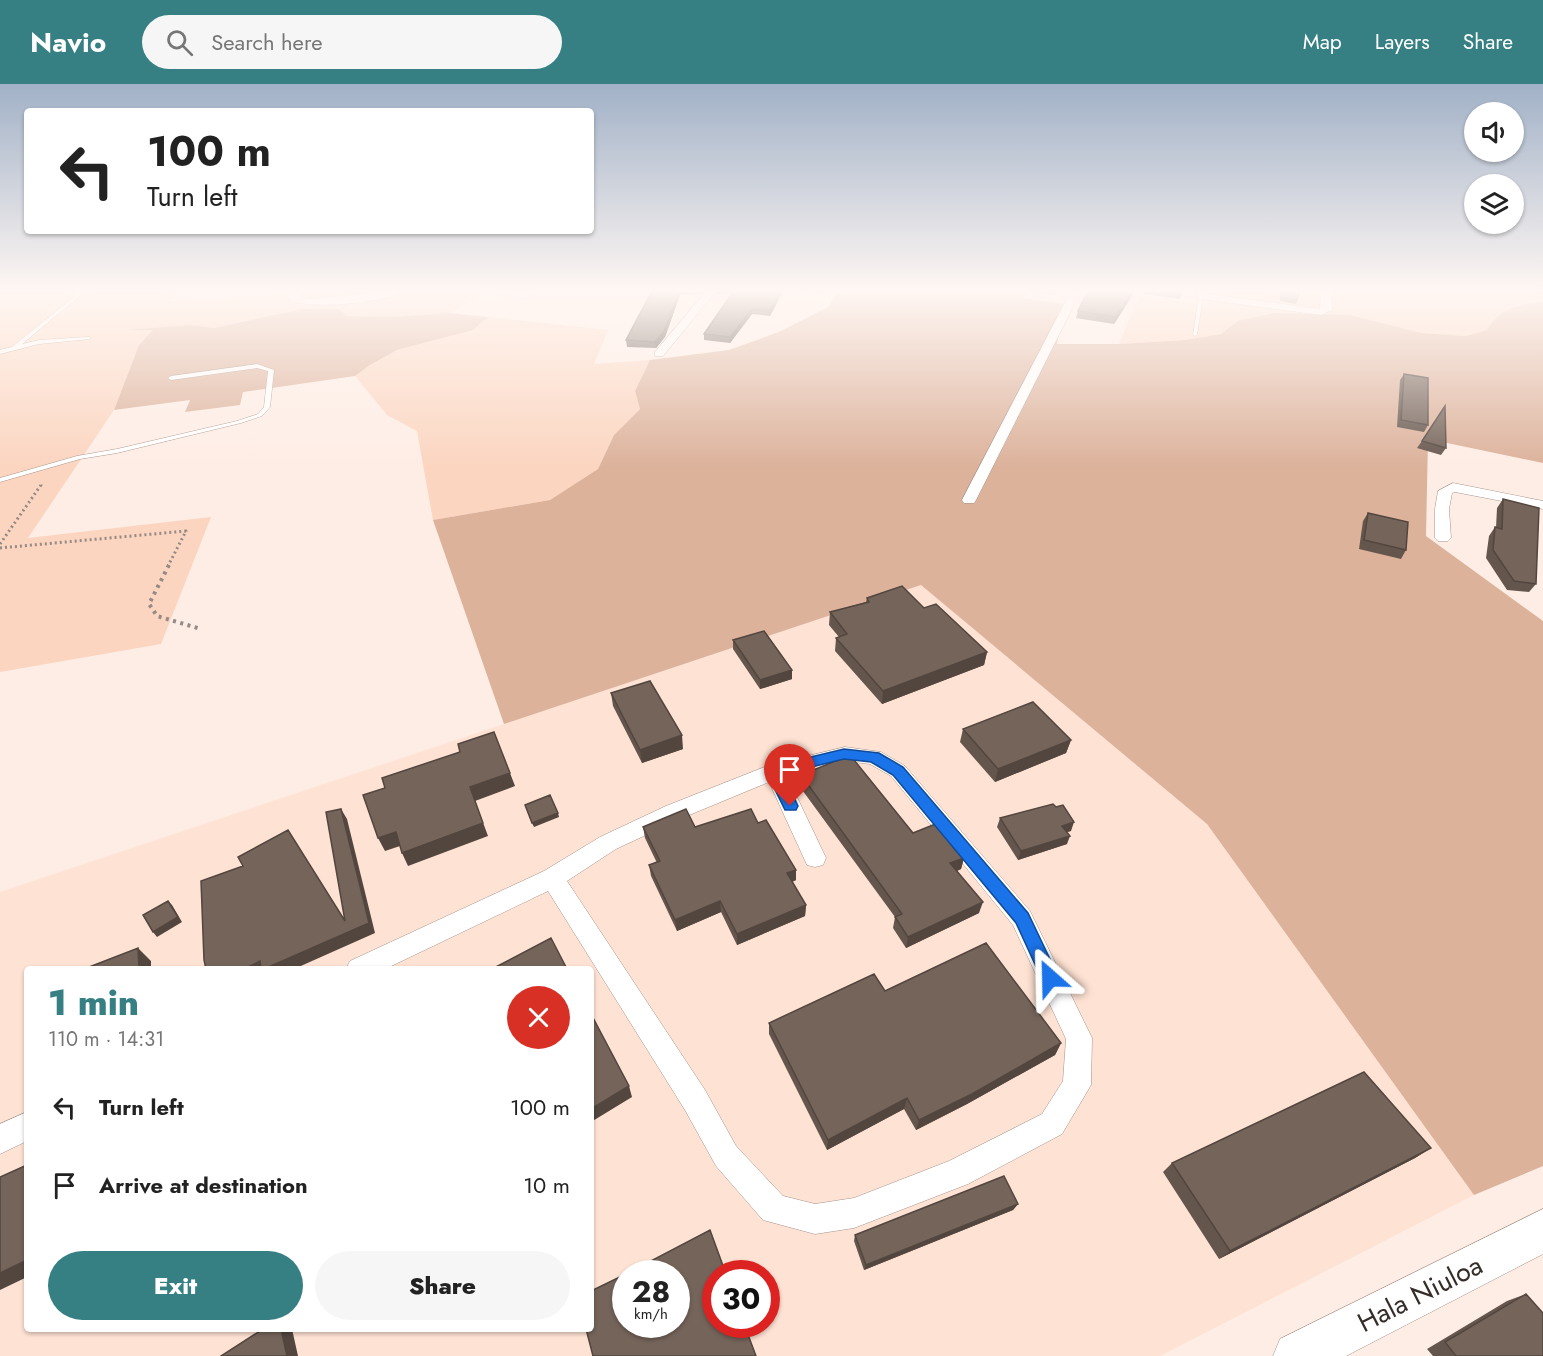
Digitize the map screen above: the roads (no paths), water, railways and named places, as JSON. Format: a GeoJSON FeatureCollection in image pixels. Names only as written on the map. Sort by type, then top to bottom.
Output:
{"type":"FeatureCollection","features":[{"type":"Feature","properties":{"kind":"street"},"geometry":{"type":"LineString","coordinates":[[659,354],[664,348]]}},
{"type":"Feature","properties":{"kind":"street"},"geometry":{"type":"LineString","coordinates":[[969,500],[1047,348]]}},
{"type":"Feature","properties":{"kind":"street"},"geometry":{"type":"LineString","coordinates":[[1443,538],[1442,509],[1445,491],[1453,487],[1543,505]]}},
{"type":"Feature","properties":{"kind":"street"},"geometry":{"type":"LineString","coordinates":[[365,966],[552,878],[608,843],[674,812],[774,771],[844,754],[874,757],[898,771],[1022,918],[1079,1038],[1077,1086],[1052,1124],[957,1173],[854,1213],[815,1219],[774,1209],[726,1156],[694,1100],[552,878]]}},
{"type":"Feature","properties":{"kind":"street"},"geometry":{"type":"LineString","coordinates":[[774,771],[815,858]]}},
{"type":"Feature","properties":{"kind":"street"},"geometry":{"type":"LineString","coordinates":[[0,1139],[24,1127]]}},
{"type":"Feature","properties":{"kind":"street","name":"Hala Niuloa"},"geometry":{"type":"LineString","coordinates":[[1297,1356],[1543,1231]]}},
{"type":"Feature","properties":{"kind":"lane"},"geometry":{"type":"LineString","coordinates":[[0,480],[79,457],[117,451],[260,415],[267,406],[271,370],[257,366],[171,378]]}}]}
